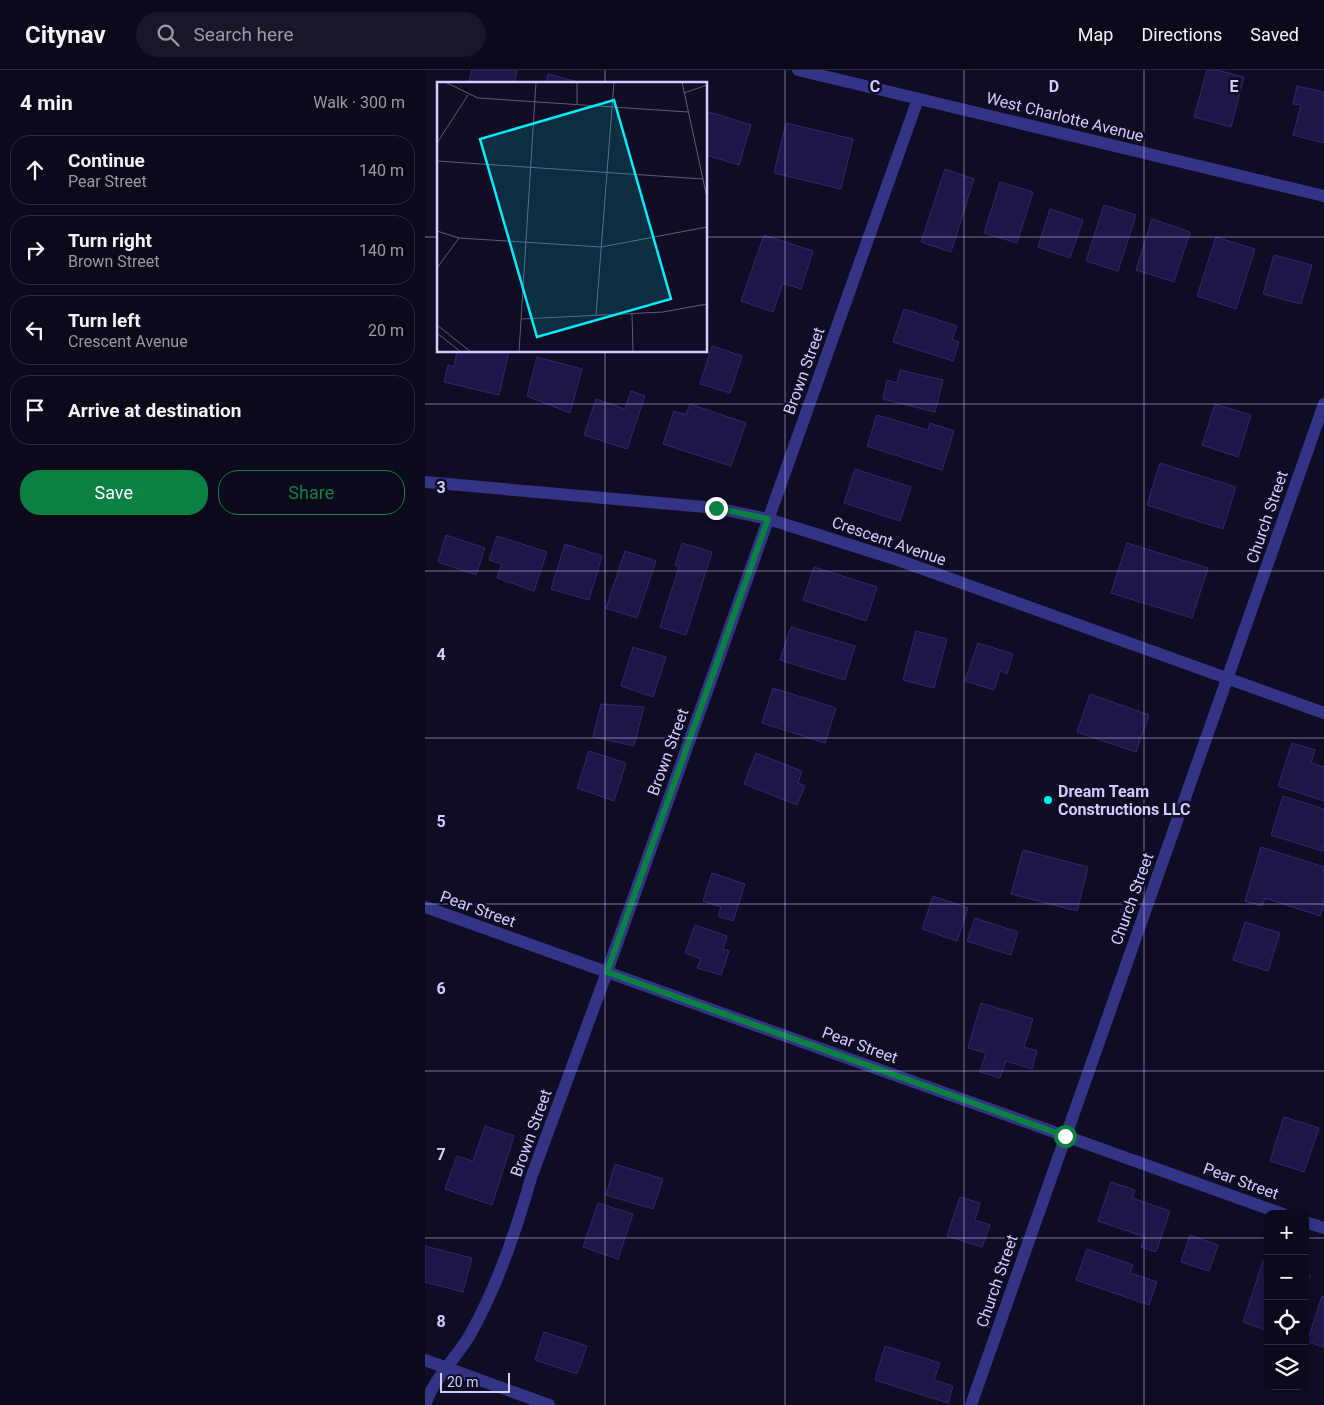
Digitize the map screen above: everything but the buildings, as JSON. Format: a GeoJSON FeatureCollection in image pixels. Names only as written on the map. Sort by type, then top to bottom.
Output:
{"type":"FeatureCollection","features":[{"type":"Feature","properties":{"kind":"street","name":"West Charlotte Avenue"},"geometry":{"type":"LineString","coordinates":[[798,70],[1324,196]]}},
{"type":"Feature","properties":{"kind":"street","name":"Brown Street"},"geometry":{"type":"LineString","coordinates":[[425,1405],[436,1384],[465,1345],[484,1310],[522,1210],[531,1178],[607,972],[918,99]]}},
{"type":"Feature","properties":{"kind":"street","name":"Church Street"},"geometry":{"type":"LineString","coordinates":[[971,1405],[1324,404]]}},
{"type":"Feature","properties":{"kind":"street","name":"Crescent Avenue"},"geometry":{"type":"LineString","coordinates":[[425,482],[716,508],[768,519],[898,560],[1324,713]]}},
{"type":"Feature","properties":{"kind":"street","name":"Pear Street"},"geometry":{"type":"LineString","coordinates":[[425,907],[1272,1210]]}},
{"type":"Feature","properties":{"kind":"street"},"geometry":{"type":"LineString","coordinates":[[1309,1223],[1324,1228]]}},
{"type":"Feature","properties":{"kind":"street"},"geometry":{"type":"LineString","coordinates":[[425,1360],[549,1405]]}},
{"type":"Feature","properties":{"kind":"place","name":"Dream Team Constructions LLC"},"geometry":{"type":"Point","coordinates":[1048,800]}},
{"type":"Feature","properties":{"kind":"route"},"geometry":{"type":"LineString","coordinates":[[716,508],[768,519],[607,972],[1065,1136]]}}]}
